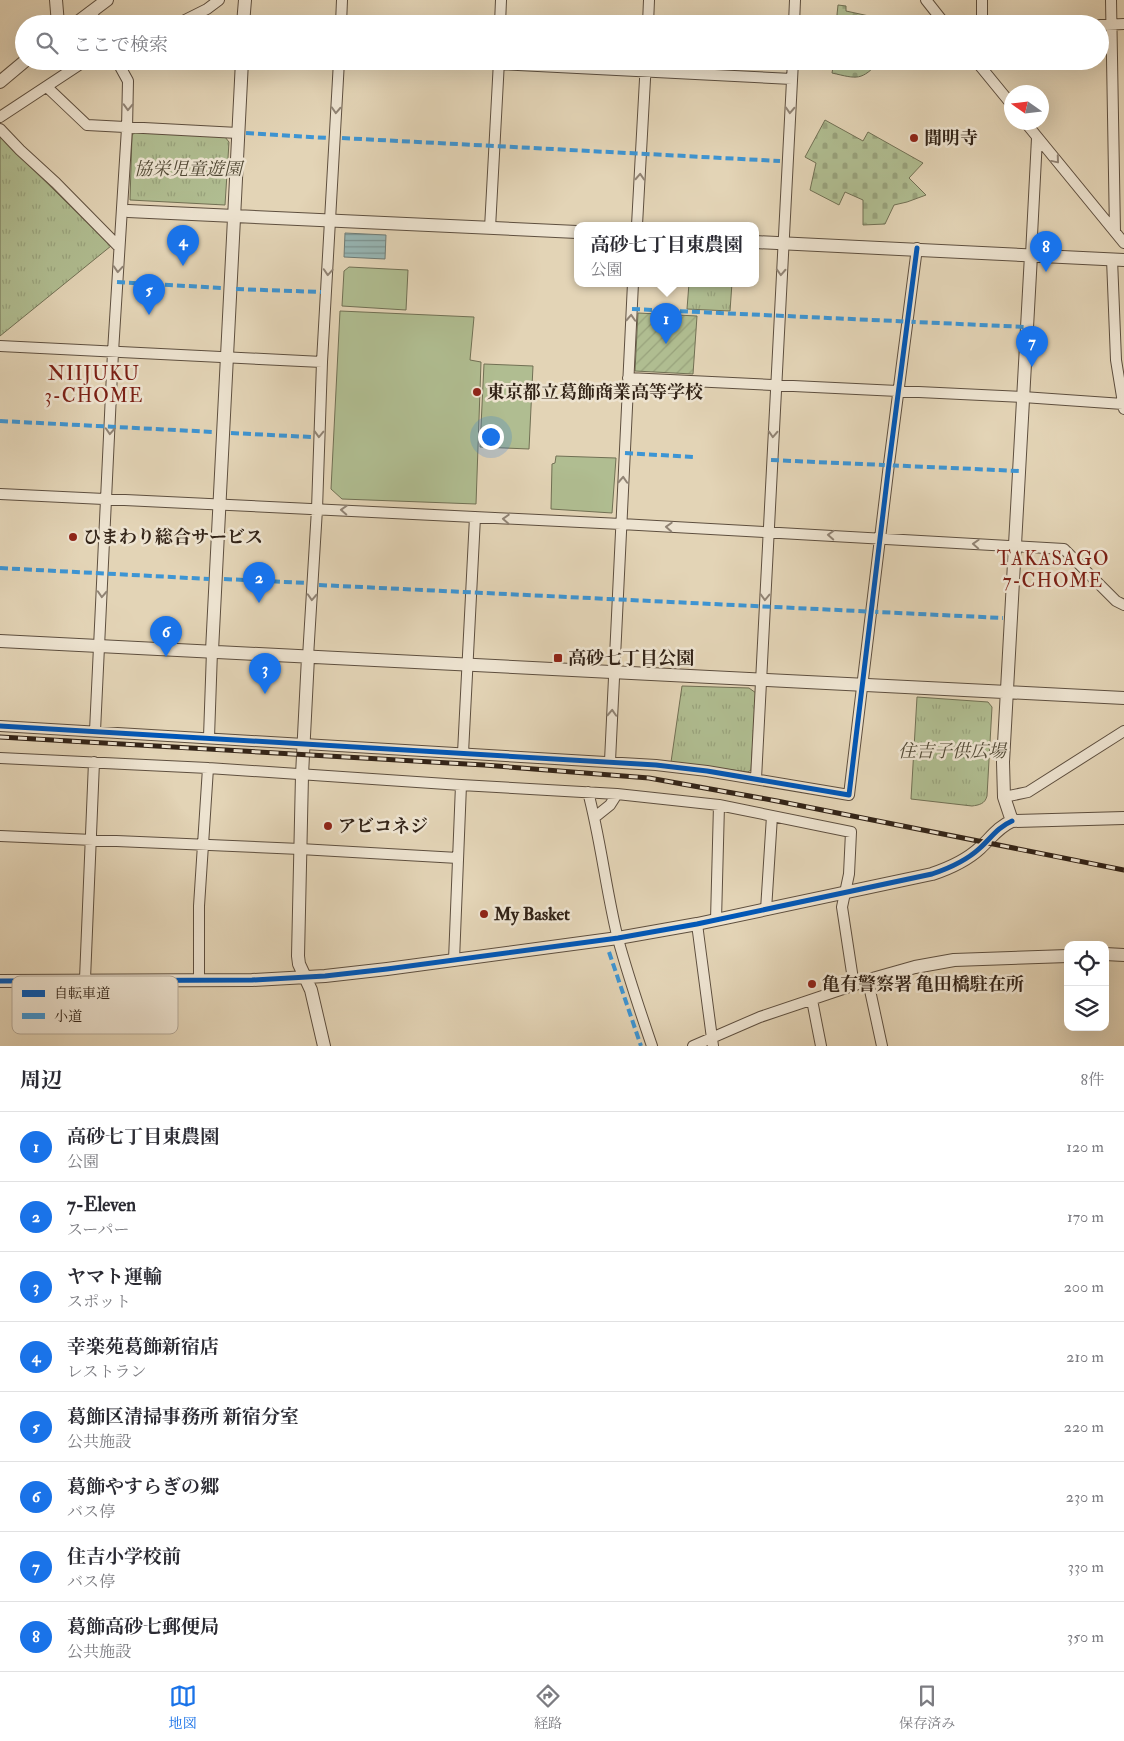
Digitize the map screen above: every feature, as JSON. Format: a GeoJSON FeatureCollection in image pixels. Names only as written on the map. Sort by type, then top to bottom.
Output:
{"type":"FeatureCollection","features":[{"type":"Feature","properties":{"kind":"street"},"geometry":{"type":"LineString","coordinates":[[56,0],[57,15]]}},
{"type":"Feature","properties":{"kind":"street"},"geometry":{"type":"LineString","coordinates":[[86,15],[107,0]]}},
{"type":"Feature","properties":{"kind":"street"},"geometry":{"type":"LineString","coordinates":[[195,15],[220,0]]}},
{"type":"Feature","properties":{"kind":"street"},"geometry":{"type":"LineString","coordinates":[[244,15],[245,0]]}},
{"type":"Feature","properties":{"kind":"street"},"geometry":{"type":"LineString","coordinates":[[341,15],[342,0]]}},
{"type":"Feature","properties":{"kind":"street"},"geometry":{"type":"LineString","coordinates":[[500,15],[501,0]]}},
{"type":"Feature","properties":{"kind":"street"},"geometry":{"type":"LineString","coordinates":[[648,15],[649,0]]}},
{"type":"Feature","properties":{"kind":"street"},"geometry":{"type":"LineString","coordinates":[[794,15],[795,0]]}},
{"type":"Feature","properties":{"kind":"street"},"geometry":{"type":"LineString","coordinates":[[926,0],[938,15]]}},
{"type":"Feature","properties":{"kind":"street"},"geometry":{"type":"LineString","coordinates":[[982,0],[982,15]]}},
{"type":"Feature","properties":{"kind":"street"},"geometry":{"type":"LineString","coordinates":[[1108,15],[1111,0]]}},
{"type":"Feature","properties":{"kind":"street"},"geometry":{"type":"LineString","coordinates":[[1109,25],[1124,24]]}},
{"type":"Feature","properties":{"kind":"street"},"geometry":{"type":"LineString","coordinates":[[0,82],[15,69]]}},
{"type":"Feature","properties":{"kind":"street"},"geometry":{"type":"LineString","coordinates":[[0,117],[72,70]]}},
{"type":"Feature","properties":{"kind":"street"},"geometry":{"type":"LineString","coordinates":[[95,732],[119,247],[125,211],[128,81],[122,70]]}},
{"type":"Feature","properties":{"kind":"street"},"geometry":{"type":"LineString","coordinates":[[209,737],[226,357],[242,70]]}},
{"type":"Feature","properties":{"kind":"street"},"geometry":{"type":"LineString","coordinates":[[324,1046],[311,990],[299,964],[298,956],[303,743],[339,70]]}},
{"type":"Feature","properties":{"kind":"street"},"geometry":{"type":"LineString","coordinates":[[490,228],[498,70]]}},
{"type":"Feature","properties":{"kind":"street"},"geometry":{"type":"LineString","coordinates":[[637,222],[646,70]]}},
{"type":"Feature","properties":{"kind":"street"},"geometry":{"type":"LineString","coordinates":[[691,70],[792,79]]}},
{"type":"Feature","properties":{"kind":"street"},"geometry":{"type":"LineString","coordinates":[[756,779],[782,243],[792,70]]}},
{"type":"Feature","properties":{"kind":"street"},"geometry":{"type":"LineString","coordinates":[[983,70],[1004,95]]}},
{"type":"Feature","properties":{"kind":"street"},"geometry":{"type":"LineString","coordinates":[[1108,70],[1115,232]]}},
{"type":"Feature","properties":{"kind":"street"},"geometry":{"type":"LineString","coordinates":[[47,87],[87,125],[238,133]]}},
{"type":"Feature","properties":{"kind":"street"},"geometry":{"type":"LineString","coordinates":[[0,130],[119,247]]}},
{"type":"Feature","properties":{"kind":"street"},"geometry":{"type":"LineString","coordinates":[[1031,130],[1124,243]]}},
{"type":"Feature","properties":{"kind":"street"},"geometry":{"type":"LineString","coordinates":[[1012,821],[1004,797],[1003,762],[1037,138]]}},
{"type":"Feature","properties":{"kind":"street"},"geometry":{"type":"LineString","coordinates":[[125,211],[574,232]]}},
{"type":"Feature","properties":{"kind":"street"},"geometry":{"type":"LineString","coordinates":[[628,378],[1023,397],[1123,406],[1116,360],[1118,259],[917,248],[759,242]]}},
{"type":"Feature","properties":{"kind":"street"},"geometry":{"type":"LineString","coordinates":[[0,726],[610,761],[690,769],[849,795],[917,248]]}},
{"type":"Feature","properties":{"kind":"street"},"geometry":{"type":"LineString","coordinates":[[610,761],[634,287]]}},
{"type":"Feature","properties":{"kind":"street"},"geometry":{"type":"LineString","coordinates":[[0,346],[322,362]]}},
{"type":"Feature","properties":{"kind":"street"},"geometry":{"type":"LineString","coordinates":[[0,494],[621,524],[1064,549],[1116,601],[1124,606]]}},
{"type":"Feature","properties":{"kind":"street"},"geometry":{"type":"LineString","coordinates":[[463,753],[475,517]]}},
{"type":"Feature","properties":{"kind":"street"},"geometry":{"type":"LineString","coordinates":[[0,641],[1124,698]]}},
{"type":"Feature","properties":{"kind":"street"},"geometry":{"type":"LineString","coordinates":[[1004,797],[1028,792],[1124,731]]}},
{"type":"Feature","properties":{"kind":"street"},"geometry":{"type":"LineString","coordinates":[[0,758],[208,768],[617,794],[719,805],[851,832],[850,874],[842,907],[861,983],[882,1046]]}},
{"type":"Feature","properties":{"kind":"street"},"geometry":{"type":"LineString","coordinates":[[85,976],[94,762]]}},
{"type":"Feature","properties":{"kind":"street"},"geometry":{"type":"LineString","coordinates":[[199,980],[200,906],[208,768]]}},
{"type":"Feature","properties":{"kind":"street"},"geometry":{"type":"LineString","coordinates":[[454,960],[461,785]]}},
{"type":"Feature","properties":{"kind":"street"},"geometry":{"type":"LineString","coordinates":[[588,792],[595,817],[618,938],[652,1046]]}},
{"type":"Feature","properties":{"kind":"street"},"geometry":{"type":"LineString","coordinates":[[595,817],[610,805],[617,794]]}},
{"type":"Feature","properties":{"kind":"street"},"geometry":{"type":"LineString","coordinates":[[716,920],[719,805]]}},
{"type":"Feature","properties":{"kind":"street"},"geometry":{"type":"LineString","coordinates":[[766,910],[772,816]]}},
{"type":"Feature","properties":{"kind":"street"},"geometry":{"type":"LineString","coordinates":[[178,980],[305,977],[454,960],[618,938],[766,910],[932,874],[950,868],[969,856],[1003,825],[1012,821],[1124,818]]}},
{"type":"Feature","properties":{"kind":"street"},"geometry":{"type":"LineString","coordinates":[[0,836],[458,858]]}},
{"type":"Feature","properties":{"kind":"street"},"geometry":{"type":"LineString","coordinates":[[697,924],[712,1042]]}},
{"type":"Feature","properties":{"kind":"street"},"geometry":{"type":"LineString","coordinates":[[1109,954],[1124,955]]}},
{"type":"Feature","properties":{"kind":"street"},"geometry":{"type":"LineString","coordinates":[[692,1046],[712,1042],[760,1017],[915,967],[954,960],[1064,956]]}},
{"type":"Feature","properties":{"kind":"street"},"geometry":{"type":"LineString","coordinates":[[812,1000],[821,1046]]}},
{"type":"Feature","properties":{"kind":"green space"},"geometry":{"type":"Polygon","coordinates":[[[838,5],[846,6],[846,11],[864,15],[837,15],[838,5]]]}},
{"type":"Feature","properties":{"kind":"green space"},"geometry":{"type":"Polygon","coordinates":[[[832,70],[870,70],[859,77],[832,73],[832,70]]]}},
{"type":"Feature","properties":{"kind":"green space"},"geometry":{"type":"Polygon","coordinates":[[[825,120],[863,141],[868,132],[923,163],[909,178],[926,195],[894,205],[885,224],[863,225],[863,200],[845,192],[839,205],[810,190],[816,163],[805,157],[825,120]]]}},
{"type":"Feature","properties":{"kind":"green space","name":"協栄児童遊園"},"geometry":{"type":"Polygon","coordinates":[[[137,131],[225,137],[229,142],[225,205],[130,200],[132,135],[137,131]]]}},
{"type":"Feature","properties":{"kind":"green space"},"geometry":{"type":"Polygon","coordinates":[[[0,137],[111,246],[0,336],[0,137]]]}},
{"type":"Feature","properties":{"kind":"green space"},"geometry":{"type":"Polygon","coordinates":[[[349,267],[408,270],[406,310],[342,306],[344,271],[349,267]]]}},
{"type":"Feature","properties":{"kind":"green space"},"geometry":{"type":"Polygon","coordinates":[[[689,287],[732,287],[730,311],[687,309],[689,287]]]}},
{"type":"Feature","properties":{"kind":"green space"},"geometry":{"type":"Polygon","coordinates":[[[340,311],[474,317],[470,360],[481,362],[476,504],[342,499],[331,489],[340,311]]]}},
{"type":"Feature","properties":{"kind":"green space"},"geometry":{"type":"Polygon","coordinates":[[[638,313],[697,316],[693,374],[635,371],[638,313]]]}},
{"type":"Feature","properties":{"kind":"green space"},"geometry":{"type":"Polygon","coordinates":[[[484,364],[533,366],[529,449],[480,447],[484,364]]]}},
{"type":"Feature","properties":{"kind":"green space"},"geometry":{"type":"Polygon","coordinates":[[[556,456],[616,458],[612,513],[551,509],[552,464],[555,463],[556,456]]]}},
{"type":"Feature","properties":{"kind":"green space"},"geometry":{"type":"Polygon","coordinates":[[[682,686],[749,688],[756,693],[751,770],[748,772],[671,762],[682,686]]]}},
{"type":"Feature","properties":{"kind":"green space","name":"住吉子供広場"},"geometry":{"type":"Polygon","coordinates":[[[917,697],[988,702],[992,707],[987,796],[981,804],[972,806],[911,799],[917,697]]]}},
{"type":"Feature","properties":{"kind":"water"},"geometry":{"type":"Polygon","coordinates":[[[345,233],[386,235],[385,259],[344,257],[345,233]]]}},
{"type":"Feature","properties":{"kind":"railway"},"geometry":{"type":"LineString","coordinates":[[0,737],[484,765],[649,778],[777,801],[1124,870]]}},
{"type":"Feature","properties":{"kind":"marked path"},"geometry":{"type":"LineString","coordinates":[[246,133],[328,138]]}},
{"type":"Feature","properties":{"kind":"marked path"},"geometry":{"type":"LineString","coordinates":[[342,138],[780,161]]}},
{"type":"Feature","properties":{"kind":"marked path"},"geometry":{"type":"LineString","coordinates":[[117,282],[222,288]]}},
{"type":"Feature","properties":{"kind":"marked path"},"geometry":{"type":"LineString","coordinates":[[236,289],[321,292]]}},
{"type":"Feature","properties":{"kind":"marked path"},"geometry":{"type":"LineString","coordinates":[[632,309],[1026,327]]}},
{"type":"Feature","properties":{"kind":"marked path"},"geometry":{"type":"LineString","coordinates":[[0,421],[214,432]]}},
{"type":"Feature","properties":{"kind":"marked path"},"geometry":{"type":"LineString","coordinates":[[231,433],[311,437]]}},
{"type":"Feature","properties":{"kind":"marked path"},"geometry":{"type":"LineString","coordinates":[[625,453],[693,457]]}},
{"type":"Feature","properties":{"kind":"marked path"},"geometry":{"type":"LineString","coordinates":[[771,460],[1019,471]]}},
{"type":"Feature","properties":{"kind":"marked path"},"geometry":{"type":"LineString","coordinates":[[0,568],[209,579]]}},
{"type":"Feature","properties":{"kind":"marked path"},"geometry":{"type":"LineString","coordinates":[[224,579],[307,583]]}},
{"type":"Feature","properties":{"kind":"marked path"},"geometry":{"type":"LineString","coordinates":[[319,585],[1003,618]]}},
{"type":"Feature","properties":{"kind":"marked path"},"geometry":{"type":"LineString","coordinates":[[609,952],[641,1046]]}},
{"type":"Feature","properties":{"kind":"cycle path"},"geometry":{"type":"LineString","coordinates":[[0,726],[656,765],[707,771],[849,795],[917,248]]}},
{"type":"Feature","properties":{"kind":"cycle path"},"geometry":{"type":"LineString","coordinates":[[178,980],[252,980],[325,976],[618,938],[697,924],[932,874],[951,867],[969,857],[1007,823],[1012,821]]}},
{"type":"Feature","properties":{"kind":"cycle path"},"geometry":{"type":"LineString","coordinates":[[0,981],[12,981]]}},
{"type":"Feature","properties":{"kind":"place","name":"聞明寺"},"geometry":{"type":"Point","coordinates":[914,138]}},
{"type":"Feature","properties":{"kind":"place","name":"幸楽苑葛飾新宿店"},"geometry":{"type":"Point","coordinates":[183,266]}},
{"type":"Feature","properties":{"kind":"place","name":"葛飾高砂七郵便局"},"geometry":{"type":"Point","coordinates":[1046,272]}},
{"type":"Feature","properties":{"kind":"place","name":"葛飾区清掃事務所 新宿分室"},"geometry":{"type":"Point","coordinates":[149,315]}},
{"type":"Feature","properties":{"kind":"place","name":"高砂七丁目東農園"},"geometry":{"type":"Point","coordinates":[666,344]}},
{"type":"Feature","properties":{"kind":"place","name":"住吉小学校前"},"geometry":{"type":"Point","coordinates":[1032,367]}},
{"type":"Feature","properties":{"kind":"place","name":"東京都立葛飾商業高等学校"},"geometry":{"type":"Point","coordinates":[477,392]}},
{"type":"Feature","properties":{"kind":"place","name":"ひまわり総合サービス"},"geometry":{"type":"Point","coordinates":[73,537]}},
{"type":"Feature","properties":{"kind":"place","name":"7-Eleven"},"geometry":{"type":"Point","coordinates":[259,603]}},
{"type":"Feature","properties":{"kind":"place","name":"葛飾やすらぎの郷"},"geometry":{"type":"Point","coordinates":[166,657]}},
{"type":"Feature","properties":{"kind":"place","name":"高砂七丁目公園"},"geometry":{"type":"Point","coordinates":[558,658]}},
{"type":"Feature","properties":{"kind":"place","name":"ヤマト運輸"},"geometry":{"type":"Point","coordinates":[265,694]}},
{"type":"Feature","properties":{"kind":"place","name":"アビコネジ"},"geometry":{"type":"Point","coordinates":[328,826]}},
{"type":"Feature","properties":{"kind":"place","name":"My Basket"},"geometry":{"type":"Point","coordinates":[484,914]}},
{"type":"Feature","properties":{"kind":"place","name":"亀有警察署 亀田橋駐在所"},"geometry":{"type":"Point","coordinates":[812,984]}},
{"type":"Feature","properties":{"kind":"district","name":"NIIJUKU 3-CHOME"},"geometry":{"type":"Point","coordinates":[94,385]}},
{"type":"Feature","properties":{"kind":"district","name":"TAKASAGO 7-CHOME"},"geometry":{"type":"Point","coordinates":[1053,570]}}]}
